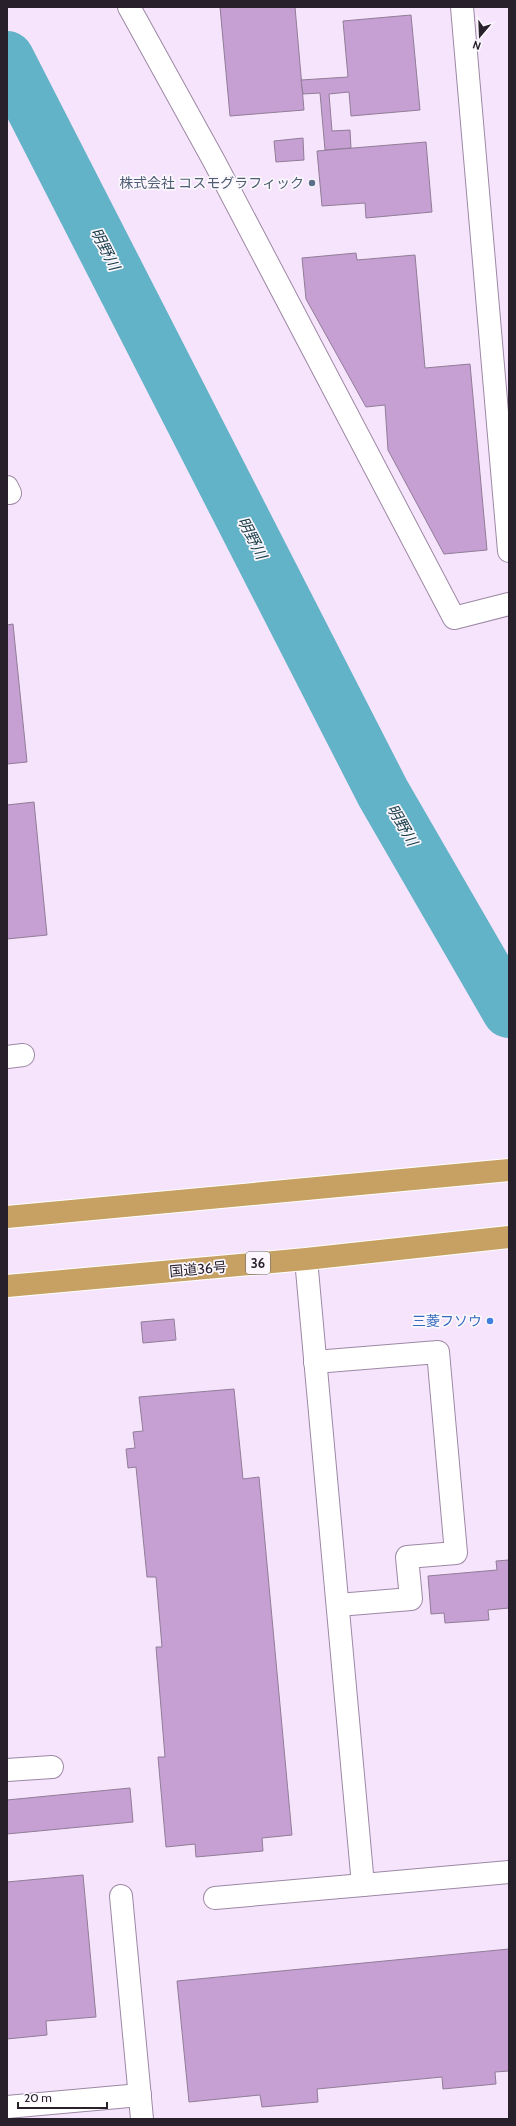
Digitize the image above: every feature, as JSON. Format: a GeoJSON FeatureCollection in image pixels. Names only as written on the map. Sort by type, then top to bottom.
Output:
{"type":"FeatureCollection","features":[{"type":"Feature","properties":{"kind":"highway"},"geometry":{"type":"LineString","coordinates":[[7,1217],[509,1170]]}},
{"type":"Feature","properties":{"kind":"highway","name":"国道36号"},"geometry":{"type":"LineString","coordinates":[[7,1286],[306,1259],[509,1237]]}},
{"type":"Feature","properties":{"kind":"street"},"geometry":{"type":"LineString","coordinates":[[128,7],[214,161],[454,618],[509,604]]}},
{"type":"Feature","properties":{"kind":"street"},"geometry":{"type":"LineString","coordinates":[[462,7],[509,551]]}},
{"type":"Feature","properties":{"kind":"street"},"geometry":{"type":"LineString","coordinates":[[7,487],[10,492],[7,493]]}},
{"type":"Feature","properties":{"kind":"street"},"geometry":{"type":"LineString","coordinates":[[306,1259],[363,1885]]}},
{"type":"Feature","properties":{"kind":"street"},"geometry":{"type":"LineString","coordinates":[[315,1362],[438,1352],[456,1553],[407,1557],[411,1599],[338,1605]]}},
{"type":"Feature","properties":{"kind":"street"},"geometry":{"type":"LineString","coordinates":[[7,1770],[52,1767]]}},
{"type":"Feature","properties":{"kind":"street"},"geometry":{"type":"LineString","coordinates":[[215,1898],[509,1872]]}},
{"type":"Feature","properties":{"kind":"street"},"geometry":{"type":"LineString","coordinates":[[121,1896],[142,2119]]}},
{"type":"Feature","properties":{"kind":"street"},"geometry":{"type":"LineString","coordinates":[[7,2107],[140,2095]]}},
{"type":"Feature","properties":{"kind":"building"},"geometry":{"type":"Polygon","coordinates":[[[220,7],[295,7],[304,110],[230,116],[220,7]]]}},
{"type":"Feature","properties":{"kind":"building"},"geometry":{"type":"Polygon","coordinates":[[[411,15],[420,110],[351,116],[349,92],[329,94],[332,131],[350,130],[351,148],[325,150],[320,93],[303,94],[301,80],[348,77],[343,21],[411,15]]]}},
{"type":"Feature","properties":{"kind":"building"},"geometry":{"type":"Polygon","coordinates":[[[303,138],[304,160],[276,162],[274,141],[303,138]]]}},
{"type":"Feature","properties":{"kind":"building"},"geometry":{"type":"Polygon","coordinates":[[[426,142],[432,212],[366,218],[365,203],[322,206],[317,151],[426,142]]]}},
{"type":"Feature","properties":{"kind":"building"},"geometry":{"type":"Polygon","coordinates":[[[356,253],[357,260],[415,255],[425,368],[470,364],[487,550],[444,554],[388,450],[385,405],[366,407],[306,299],[302,258],[356,253]]]}},
{"type":"Feature","properties":{"kind":"building"},"geometry":{"type":"Polygon","coordinates":[[[13,624],[27,762],[7,764],[7,625],[13,624]]]}},
{"type":"Feature","properties":{"kind":"building"},"geometry":{"type":"Polygon","coordinates":[[[34,802],[47,935],[7,939],[7,805],[34,802]]]}},
{"type":"Feature","properties":{"kind":"building"},"geometry":{"type":"Polygon","coordinates":[[[174,1319],[176,1340],[143,1343],[141,1322],[174,1319]]]}},
{"type":"Feature","properties":{"kind":"building"},"geometry":{"type":"Polygon","coordinates":[[[234,1389],[243,1479],[259,1477],[292,1835],[262,1838],[263,1851],[196,1857],[195,1844],[166,1847],[158,1757],[165,1757],[156,1647],[162,1647],[156,1577],[147,1577],[136,1467],[128,1468],[126,1449],[135,1448],[133,1432],[143,1431],[139,1397],[234,1389]]]}},
{"type":"Feature","properties":{"kind":"building"},"geometry":{"type":"Polygon","coordinates":[[[509,1560],[509,1608],[488,1610],[489,1620],[445,1623],[444,1613],[431,1614],[428,1576],[497,1570],[496,1561],[509,1560]]]}},
{"type":"Feature","properties":{"kind":"building"},"geometry":{"type":"Polygon","coordinates":[[[130,1788],[133,1822],[7,1834],[7,1800],[130,1788]]]}},
{"type":"Feature","properties":{"kind":"building"},"geometry":{"type":"Polygon","coordinates":[[[83,1875],[96,2017],[46,2021],[47,2035],[7,2039],[7,1882],[83,1875]]]}},
{"type":"Feature","properties":{"kind":"building"},"geometry":{"type":"Polygon","coordinates":[[[509,1949],[509,2071],[495,2072],[496,2084],[443,2089],[442,2077],[317,2089],[318,2102],[262,2107],[260,2095],[189,2102],[177,1981],[509,1949]]]}},
{"type":"Feature","properties":{"kind":"waterway","name":"明野川"},"geometry":{"type":"LineString","coordinates":[[7,58],[383,793],[509,1011]]}},
{"type":"Feature","properties":{"kind":"place","name":"株式会社 コスモグラフィック"},"geometry":{"type":"Point","coordinates":[312,183]}},
{"type":"Feature","properties":{"kind":"place","name":"三菱フソウ"},"geometry":{"type":"Point","coordinates":[490,1321]}}]}
